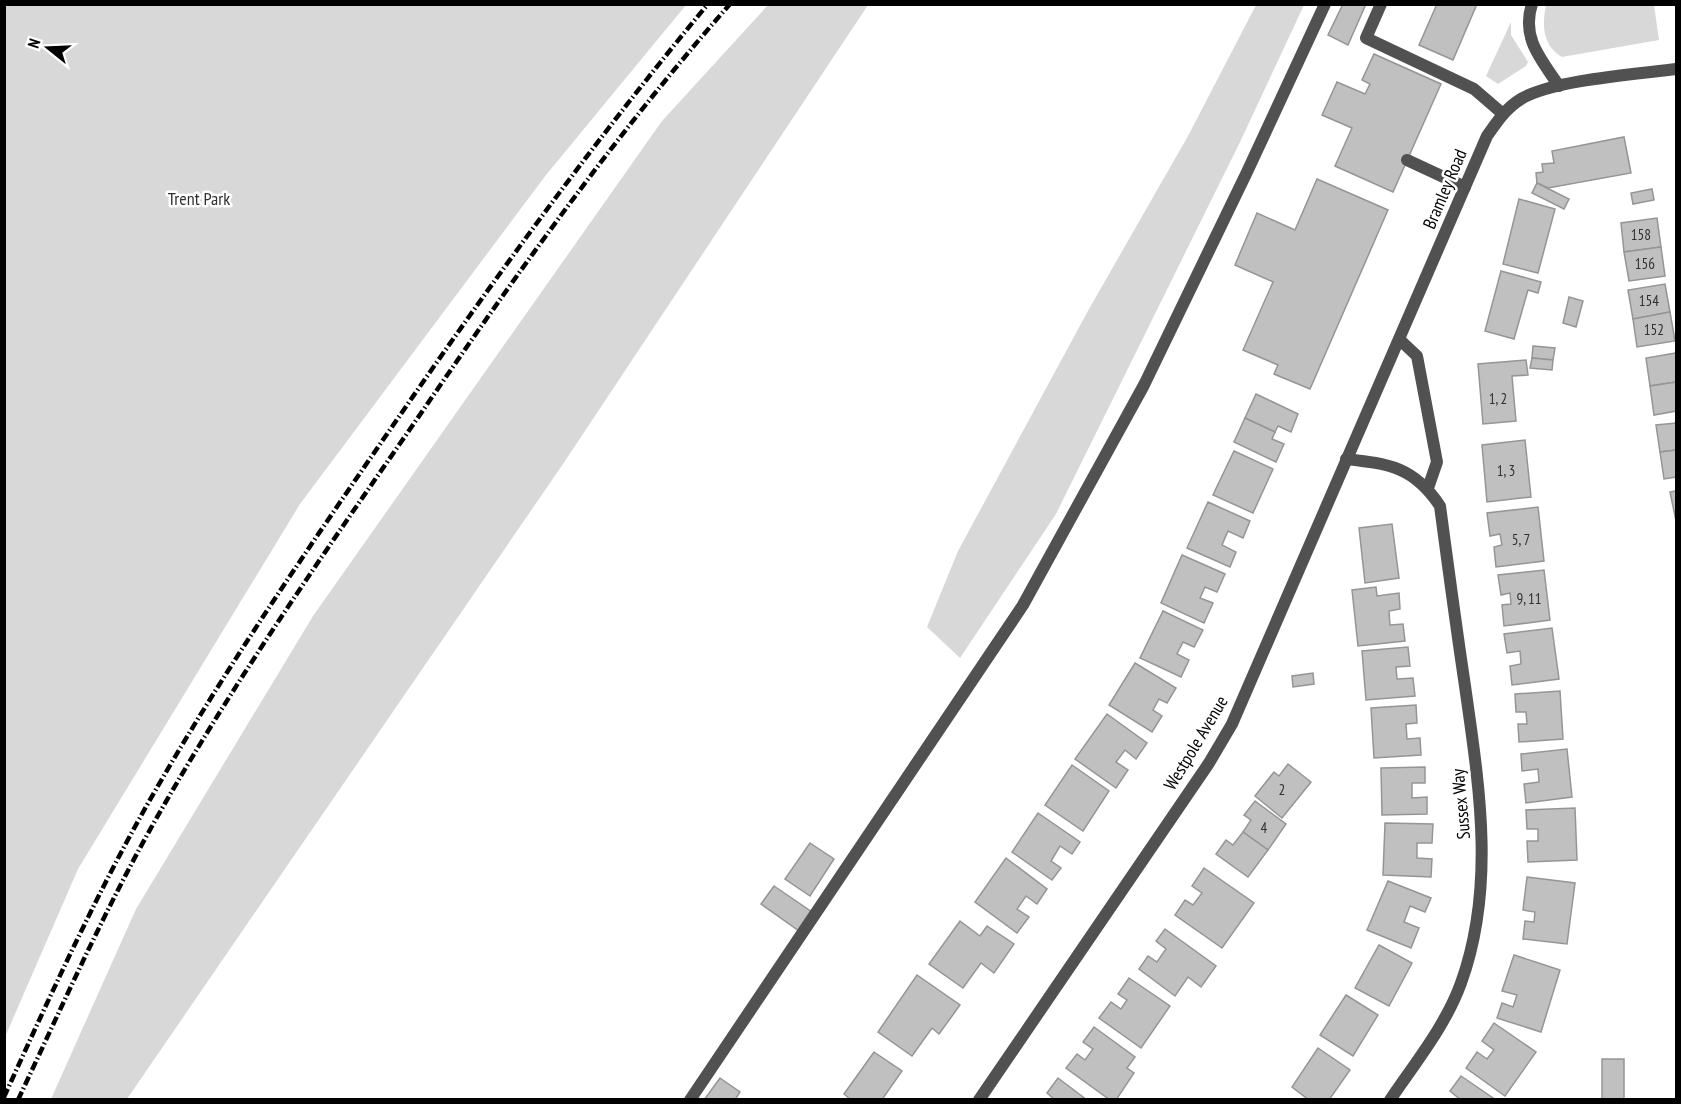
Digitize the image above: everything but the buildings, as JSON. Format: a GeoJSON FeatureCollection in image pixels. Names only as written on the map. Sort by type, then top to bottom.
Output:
{"type":"FeatureCollection","features":[{"type":"Feature","properties":{"kind":"street"},"geometry":{"type":"LineString","coordinates":[[690,1100],[1023,605],[1144,385],[1247,172],[1324,4]]}},
{"type":"Feature","properties":{"kind":"street"},"geometry":{"type":"LineString","coordinates":[[1381,4],[1366,38],[1473,89],[1503,114]]}},
{"type":"Feature","properties":{"kind":"street"},"geometry":{"type":"LineString","coordinates":[[1532,4],[1528,17],[1527,34],[1558,86]]}},
{"type":"Feature","properties":{"kind":"street","name":"Bramley Road"},"geometry":{"type":"LineString","coordinates":[[1400,340],[1487,136],[1503,114],[1522,98],[1558,86],[1677,69]]}},
{"type":"Feature","properties":{"kind":"street"},"geometry":{"type":"LineString","coordinates":[[1407,160],[1466,187]]}},
{"type":"Feature","properties":{"kind":"street"},"geometry":{"type":"LineString","coordinates":[[1400,340],[1418,356],[1437,462],[1428,488]]}},
{"type":"Feature","properties":{"kind":"street","name":"Westpole Avenue"},"geometry":{"type":"LineString","coordinates":[[979,1100],[1209,763],[1232,724],[1400,340]]}},
{"type":"Feature","properties":{"kind":"street","name":"Sussex Way"},"geometry":{"type":"LineString","coordinates":[[1346,459],[1385,463],[1406,471],[1428,488],[1440,506],[1475,754],[1483,846],[1481,894],[1473,942],[1460,984],[1440,1024],[1390,1100]]}},
{"type":"Feature","properties":{"kind":"green space","name":"Trent Park"},"geometry":{"type":"Polygon","coordinates":[[[5,4],[686,5],[546,175],[300,504],[78,869],[5,1037],[5,4]]]}},
{"type":"Feature","properties":{"kind":"green space"},"geometry":{"type":"Polygon","coordinates":[[[768,5],[868,5],[563,464],[127,1099],[51,1099],[136,909],[313,616],[662,121],[768,5]]]}},
{"type":"Feature","properties":{"kind":"green space"},"geometry":{"type":"Polygon","coordinates":[[[1256,5],[1304,5],[1241,140],[1056,514],[960,658],[927,627],[958,551],[1089,309],[1188,136],[1256,5]]]}},
{"type":"Feature","properties":{"kind":"green space"},"geometry":{"type":"Polygon","coordinates":[[[1546,5],[1654,5],[1659,40],[1562,57],[1550,47],[1547,41],[1544,27],[1546,5]]]}},
{"type":"Feature","properties":{"kind":"green space"},"geometry":{"type":"Polygon","coordinates":[[[1511,22],[1511,35],[1528,62],[1526,66],[1498,84],[1486,76],[1511,22]]]}},
{"type":"Feature","properties":{"kind":"railway"},"geometry":{"type":"LineString","coordinates":[[4,1097],[57,981],[114,866],[155,791],[214,693],[308,550],[441,356],[590,152],[708,4]]}},
{"type":"Feature","properties":{"kind":"railway"},"geometry":{"type":"LineString","coordinates":[[18,1100],[88,951],[144,841],[193,755],[286,609],[454,365],[567,207],[646,104],[730,4]]}}]}
